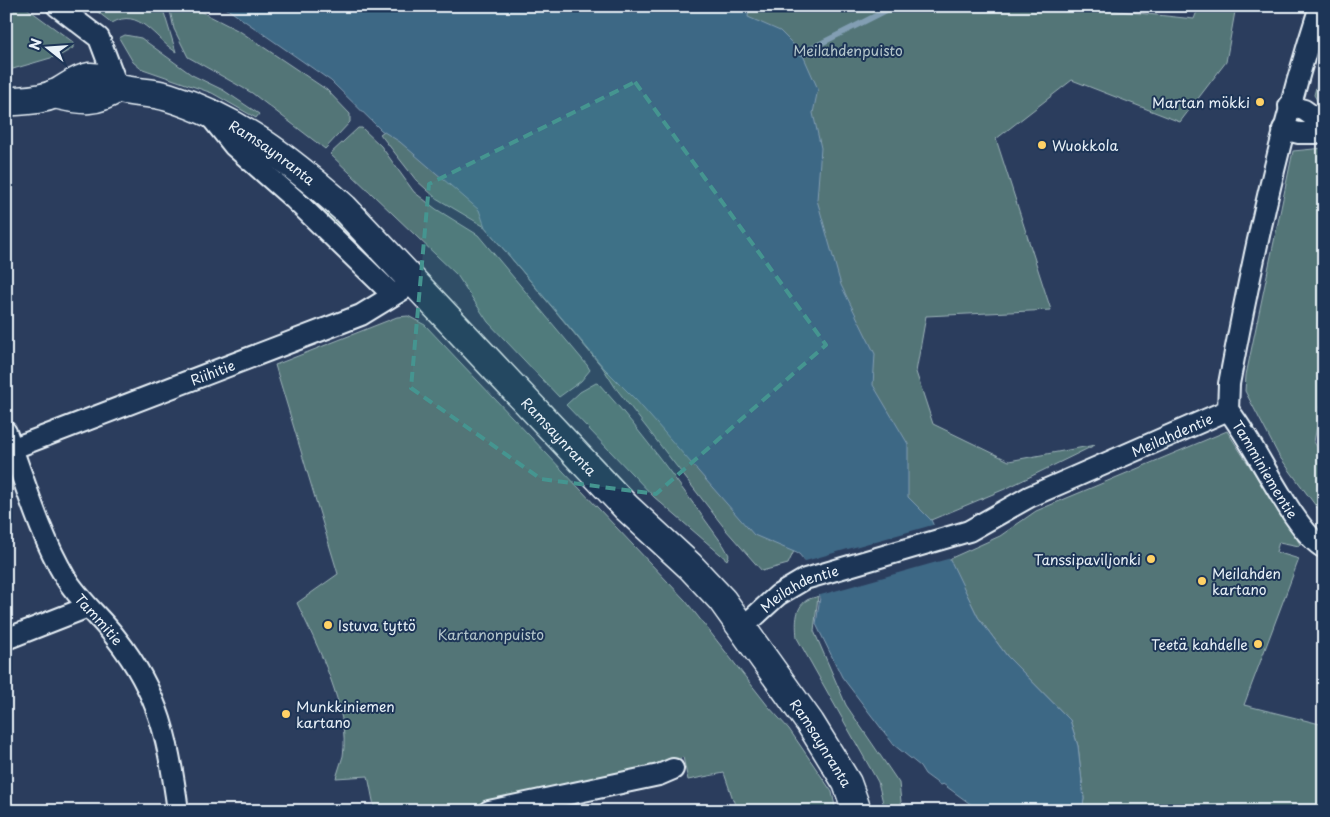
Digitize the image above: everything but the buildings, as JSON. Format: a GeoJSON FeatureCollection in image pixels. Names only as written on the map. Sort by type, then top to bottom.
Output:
{"type":"FeatureCollection","features":[{"type":"Feature","properties":{"kind":"main road","name":"Ramsaynranta"},"geometry":{"type":"LineString","coordinates":[[6,118],[30,99],[81,79],[100,77],[118,88],[167,97],[206,111],[251,135],[311,179],[344,208],[404,289],[626,507],[690,566],[722,600],[810,723],[847,783],[857,811]]}},
{"type":"Feature","properties":{"kind":"street"},"geometry":{"type":"LineString","coordinates":[[57,6],[99,38],[118,88]]}},
{"type":"Feature","properties":{"kind":"street","name":"Meilahdentie"},"geometry":{"type":"LineString","coordinates":[[742,628],[778,595],[805,579],[969,531],[1030,497],[1228,410],[1229,384],[1256,242],[1289,106],[1320,6]]}},
{"type":"Feature","properties":{"kind":"street"},"geometry":{"type":"LineString","coordinates":[[1289,106],[1304,110],[1324,124]]}},
{"type":"Feature","properties":{"kind":"street"},"geometry":{"type":"LineString","coordinates":[[1283,129],[1299,133],[1324,133]]}},
{"type":"Feature","properties":{"kind":"street","name":"Riihitie"},"geometry":{"type":"LineString","coordinates":[[8,444],[361,315],[404,289]]}},
{"type":"Feature","properties":{"kind":"street","name":"Tamminiementie"},"geometry":{"type":"LineString","coordinates":[[1228,410],[1240,424],[1293,512],[1316,544],[1324,548]]}},
{"type":"Feature","properties":{"kind":"street","name":"Tammitie"},"geometry":{"type":"LineString","coordinates":[[8,444],[48,546],[66,579],[88,607],[115,636],[131,659],[162,720],[172,759],[178,811]]}},
{"type":"Feature","properties":{"kind":"street"},"geometry":{"type":"LineString","coordinates":[[6,639],[88,607]]}},
{"type":"Feature","properties":{"kind":"street"},"geometry":{"type":"LineString","coordinates":[[489,811],[659,775],[673,768]]}},
{"type":"Feature","properties":{"kind":"highlighted area"},"geometry":{"type":"Polygon","coordinates":[[[635,82],[826,345],[656,494],[541,479],[411,388],[429,184],[635,82]]]}},
{"type":"Feature","properties":{"kind":"green space"},"geometry":{"type":"Polygon","coordinates":[[[6,6],[24,6],[73,42],[73,48],[61,55],[6,71],[6,6]]]}},
{"type":"Feature","properties":{"kind":"green space"},"geometry":{"type":"Polygon","coordinates":[[[90,6],[162,6],[176,52],[138,21],[122,19],[112,23],[90,6]]]}},
{"type":"Feature","properties":{"kind":"green space"},"geometry":{"type":"Polygon","coordinates":[[[169,6],[190,6],[241,32],[327,90],[350,114],[350,122],[325,149],[252,93],[188,57],[174,29],[169,6]]]}},
{"type":"Feature","properties":{"kind":"green space","name":"Meilahdenpuisto"},"geometry":{"type":"Polygon","coordinates":[[[574,6],[1110,6],[1110,10],[1194,19],[1199,6],[1236,6],[1226,62],[1180,122],[1072,80],[996,139],[1051,310],[926,316],[916,372],[933,424],[1009,461],[1095,445],[1005,489],[931,520],[908,497],[574,6]]]}},
{"type":"Feature","properties":{"kind":"green space"},"geometry":{"type":"Polygon","coordinates":[[[125,35],[141,38],[192,75],[223,90],[259,114],[256,118],[212,93],[140,68],[133,62],[119,38],[125,35]]]}},
{"type":"Feature","properties":{"kind":"green space"},"geometry":{"type":"Polygon","coordinates":[[[1324,56],[1324,112],[1314,95],[1324,56]]]}},
{"type":"Feature","properties":{"kind":"green space"},"geometry":{"type":"Polygon","coordinates":[[[415,121],[794,551],[788,564],[762,571],[726,530],[615,387],[603,368],[485,227],[436,198],[416,180],[380,134],[391,126],[415,121]]]}},
{"type":"Feature","properties":{"kind":"green space"},"geometry":{"type":"Polygon","coordinates":[[[358,128],[362,128],[381,146],[414,192],[436,209],[478,235],[587,365],[590,370],[581,381],[559,397],[488,322],[457,275],[330,154],[358,128]]]}},
{"type":"Feature","properties":{"kind":"green space"},"geometry":{"type":"Polygon","coordinates":[[[239,140],[308,190],[389,275],[385,274],[239,140]]]}},
{"type":"Feature","properties":{"kind":"green space"},"geometry":{"type":"Polygon","coordinates":[[[1324,148],[1324,203],[1322,211],[1324,212],[1324,389],[1314,442],[1324,457],[1324,517],[1279,456],[1245,391],[1246,375],[1293,151],[1324,148]]]}},
{"type":"Feature","properties":{"kind":"green space","name":"Kartanonpuisto"},"geometry":{"type":"Polygon","coordinates":[[[408,316],[425,325],[685,600],[768,706],[789,729],[832,792],[836,811],[737,811],[724,773],[688,780],[683,757],[658,769],[492,803],[466,811],[375,811],[368,776],[336,778],[343,756],[342,719],[337,698],[322,657],[297,603],[338,574],[275,365],[397,317],[408,316]]]}},
{"type":"Feature","properties":{"kind":"green space"},"geometry":{"type":"Polygon","coordinates":[[[596,383],[599,384],[632,423],[679,484],[724,546],[729,555],[727,560],[654,497],[566,405],[580,392],[596,383]]]}},
{"type":"Feature","properties":{"kind":"green space"},"geometry":{"type":"Polygon","coordinates":[[[1227,431],[1300,544],[1299,546],[1279,542],[1276,552],[1299,559],[1244,705],[1324,725],[1324,811],[1082,811],[1084,799],[1078,746],[1070,720],[1007,656],[978,617],[949,559],[1000,536],[1036,511],[1227,431]]]}},
{"type":"Feature","properties":{"kind":"green space"},"geometry":{"type":"Polygon","coordinates":[[[818,596],[814,631],[846,705],[899,783],[902,811],[885,811],[878,782],[797,638],[797,618],[800,608],[807,600],[818,596]]]}},
{"type":"Feature","properties":{"kind":"water"},"geometry":{"type":"Polygon","coordinates":[[[223,6],[749,6],[748,17],[780,31],[802,53],[818,89],[813,113],[821,148],[817,200],[841,285],[875,354],[873,385],[908,444],[908,497],[931,520],[978,617],[1007,656],[1070,720],[1078,746],[1084,799],[1082,811],[980,811],[943,784],[940,785],[925,774],[920,766],[894,745],[842,677],[816,624],[820,597],[804,560],[799,554],[754,535],[636,400],[604,368],[485,227],[479,210],[400,142],[381,130],[331,81],[223,6]]]}},
{"type":"Feature","properties":{"kind":"pier"},"geometry":{"type":"Polygon","coordinates":[[[936,524],[951,558],[817,596],[802,562],[936,524]]]}},
{"type":"Feature","properties":{"kind":"waterway"},"geometry":{"type":"LineString","coordinates":[[802,53],[895,6]]}},
{"type":"Feature","properties":{"kind":"place","name":"Martan mökki"},"geometry":{"type":"Point","coordinates":[1260,102]}},
{"type":"Feature","properties":{"kind":"place","name":"Wuokkola"},"geometry":{"type":"Point","coordinates":[1042,145]}},
{"type":"Feature","properties":{"kind":"place","name":"Tanssipaviljonki"},"geometry":{"type":"Point","coordinates":[1151,559]}},
{"type":"Feature","properties":{"kind":"place","name":"Meilahden kartano"},"geometry":{"type":"Point","coordinates":[1202,581]}},
{"type":"Feature","properties":{"kind":"place","name":"Istuva tyttö"},"geometry":{"type":"Point","coordinates":[328,625]}},
{"type":"Feature","properties":{"kind":"place","name":"Teetä kahdelle"},"geometry":{"type":"Point","coordinates":[1258,644]}},
{"type":"Feature","properties":{"kind":"place","name":"Munkkiniemen kartano"},"geometry":{"type":"Point","coordinates":[286,714]}}]}
